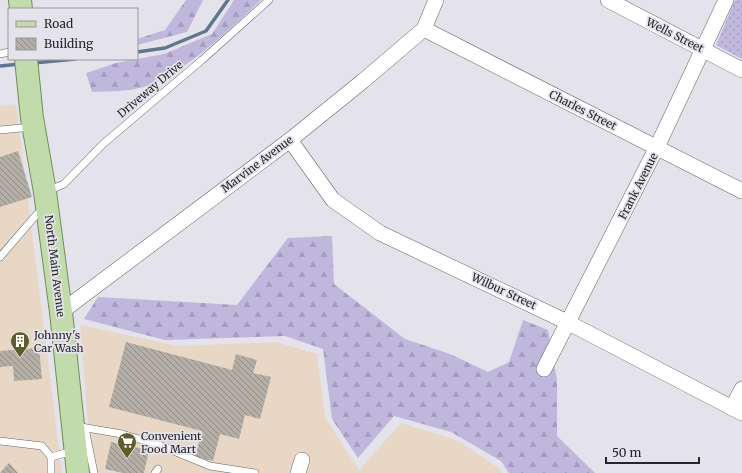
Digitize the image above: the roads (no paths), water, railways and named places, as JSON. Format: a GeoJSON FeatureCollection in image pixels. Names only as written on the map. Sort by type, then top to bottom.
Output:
{"type":"FeatureCollection","features":[{"type":"Feature","properties":{"kind":"main road","name":"North Main Avenue"},"geometry":{"type":"LineString","coordinates":[[26,60],[34,126],[79,427],[76,451],[78,473]]}},
{"type":"Feature","properties":{"kind":"street","name":"Marvine Avenue"},"geometry":{"type":"LineString","coordinates":[[61,312],[290,140],[424,29],[436,0]]}},
{"type":"Feature","properties":{"kind":"street","name":"Wells Street"},"geometry":{"type":"LineString","coordinates":[[608,0],[742,70]]}},
{"type":"Feature","properties":{"kind":"street","name":"Frank Avenue"},"geometry":{"type":"LineString","coordinates":[[544,369],[657,147],[726,0]]}},
{"type":"Feature","properties":{"kind":"street","name":"Charles Street"},"geometry":{"type":"LineString","coordinates":[[424,29],[742,191]]}},
{"type":"Feature","properties":{"kind":"street","name":"Wilbur Street"},"geometry":{"type":"LineString","coordinates":[[290,140],[333,200],[380,232],[567,322],[737,411]]}},
{"type":"Feature","properties":{"kind":"street"},"geometry":{"type":"LineString","coordinates":[[737,411],[742,389]]}},
{"type":"Feature","properties":{"kind":"lane","name":"Driveway Drive"},"geometry":{"type":"LineString","coordinates":[[0,257],[37,214],[46,201],[103,144],[202,60],[269,0]]}},
{"type":"Feature","properties":{"kind":"lane"},"geometry":{"type":"LineString","coordinates":[[0,130],[34,126]]}},
{"type":"Feature","properties":{"kind":"lane"},"geometry":{"type":"LineString","coordinates":[[94,473],[79,427],[122,434],[159,445],[210,466],[255,473]]}},
{"type":"Feature","properties":{"kind":"lane"},"geometry":{"type":"LineString","coordinates":[[0,441],[42,446],[51,457],[51,473]]}},
{"type":"Feature","properties":{"kind":"lane"},"geometry":{"type":"LineString","coordinates":[[51,457],[76,451]]}},
{"type":"Feature","properties":{"kind":"waterway"},"geometry":{"type":"LineString","coordinates":[[138,52],[165,48],[206,31],[228,0]]}},
{"type":"Feature","properties":{"kind":"waterway"},"geometry":{"type":"LineString","coordinates":[[34,63],[65,60]]}},
{"type":"Feature","properties":{"kind":"waterway"},"geometry":{"type":"LineString","coordinates":[[0,66],[20,64]]}},
{"type":"Feature","properties":{"kind":"place","name":"Johnny's Car Wash"},"geometry":{"type":"Point","coordinates":[20,358]}},
{"type":"Feature","properties":{"kind":"place","name":"Convenient Food Mart"},"geometry":{"type":"Point","coordinates":[127,459]}}]}
